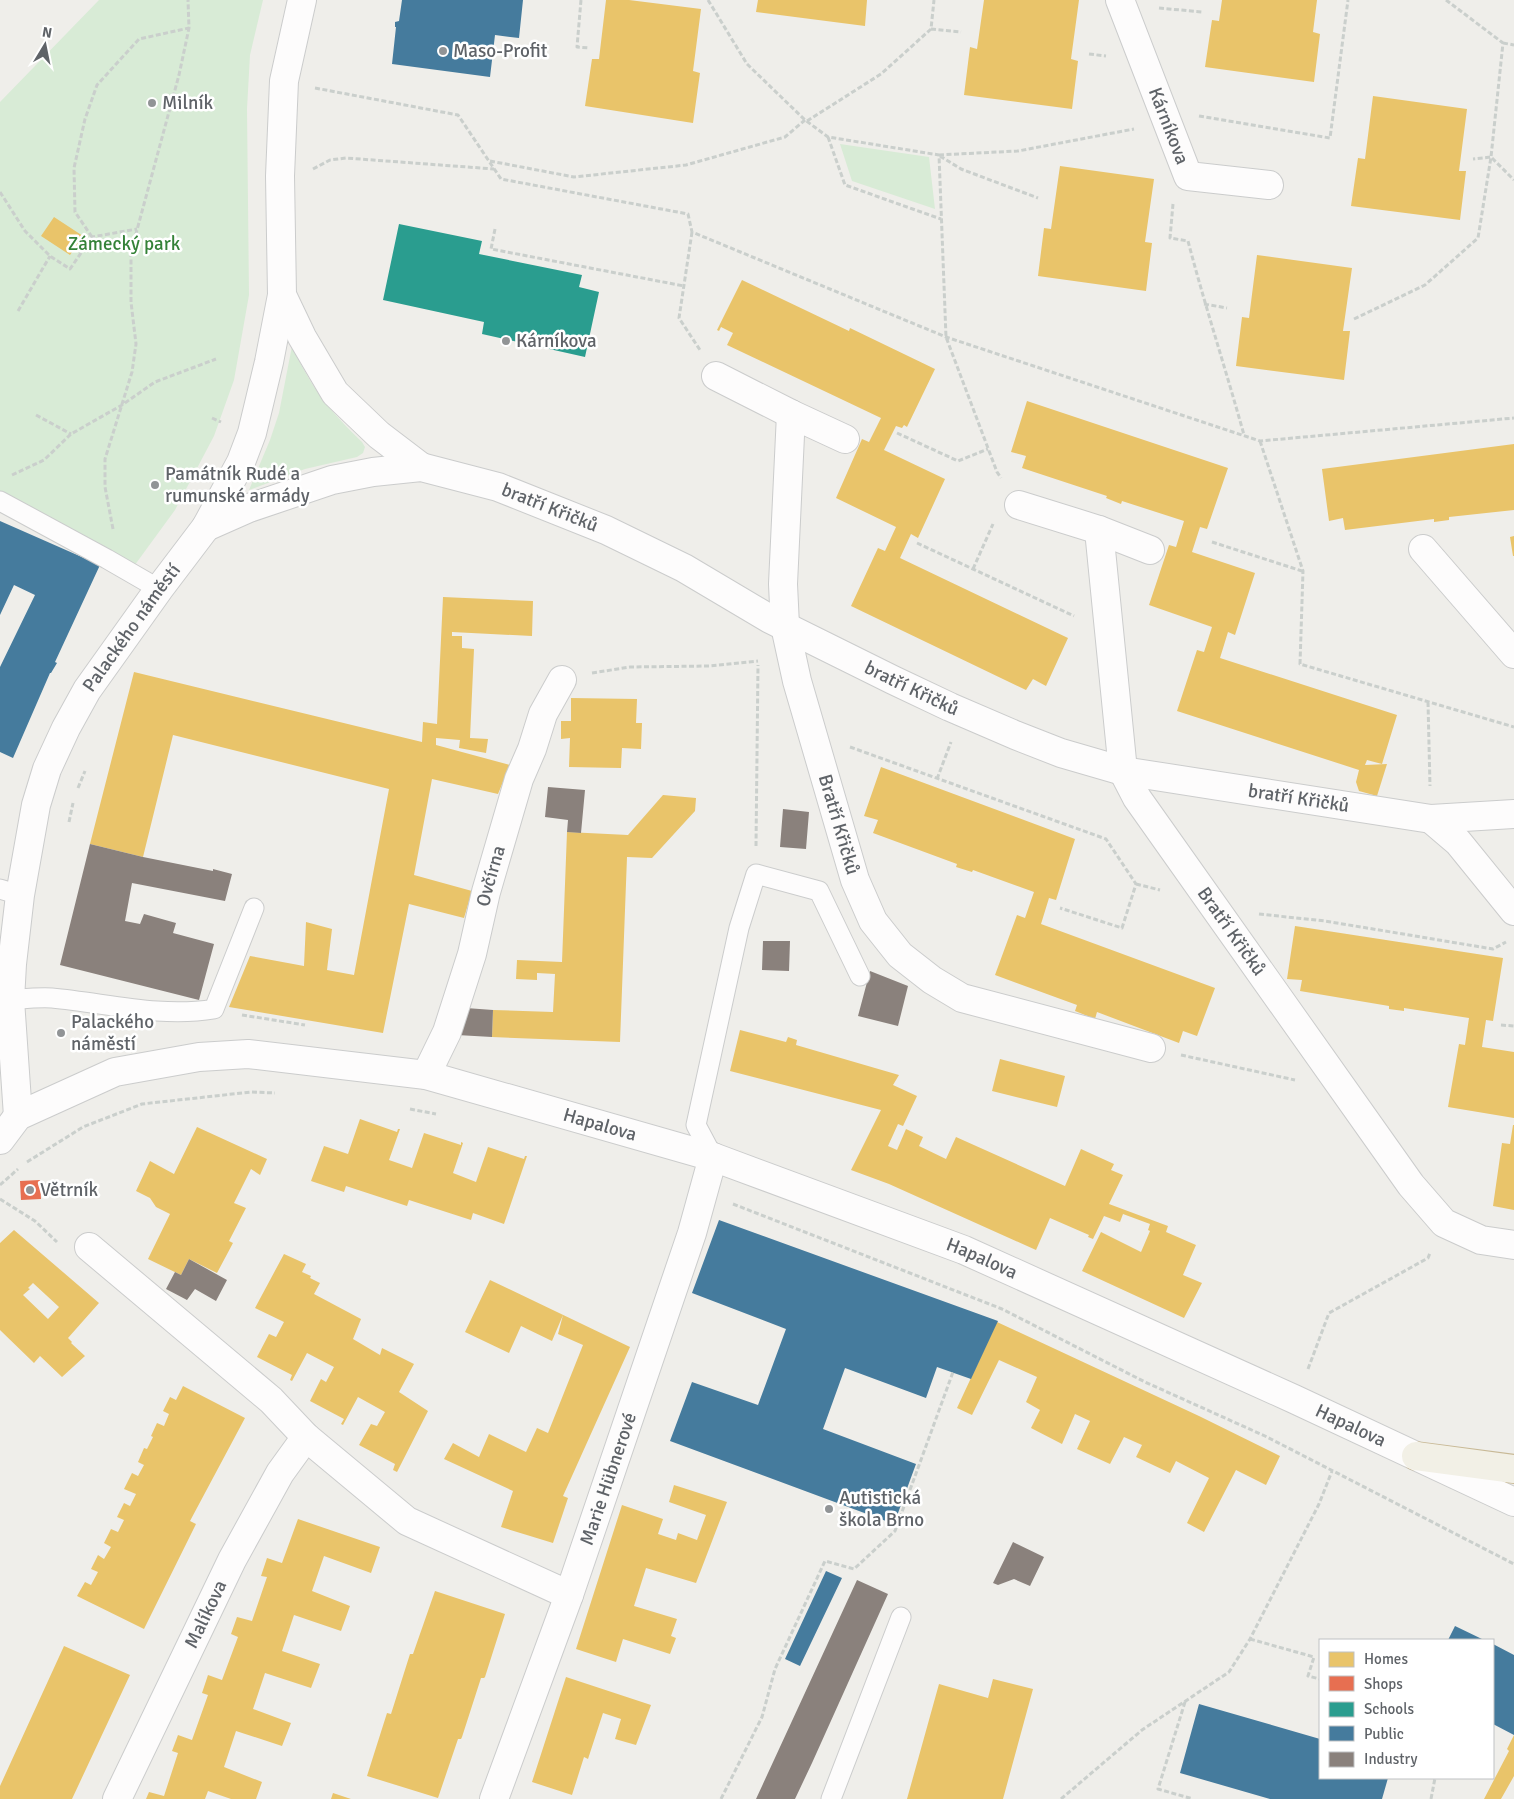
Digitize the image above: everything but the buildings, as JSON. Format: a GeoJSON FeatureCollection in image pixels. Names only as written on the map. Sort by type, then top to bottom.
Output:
{"type":"FeatureCollection","features":[{"type":"Feature","properties":{"kind":"highway"},"geometry":{"type":"LineString","coordinates":[[1416,1456],[1514,1469]]}},
{"type":"Feature","properties":{"kind":"street"},"geometry":{"type":"LineString","coordinates":[[302,0],[284,81],[280,176],[282,295],[302,337],[335,392],[379,434],[421,467]]}},
{"type":"Feature","properties":{"kind":"street","name":"Kárníkova"},"geometry":{"type":"LineString","coordinates":[[1120,0],[1188,176],[1269,185]]}},
{"type":"Feature","properties":{"kind":"street","name":"Palackého náměstí"},"geometry":{"type":"LineString","coordinates":[[18,1116],[10,1000],[10,892],[47,769],[66,728],[88,690],[159,589],[206,527],[241,462],[252,433],[269,362],[282,295]]}},
{"type":"Feature","properties":{"kind":"street"},"geometry":{"type":"LineString","coordinates":[[716,376],[845,439]]}},
{"type":"Feature","properties":{"kind":"street","name":"Bratří Křičků"},"geometry":{"type":"LineString","coordinates":[[791,414],[783,584],[785,626],[797,681],[855,880],[873,921],[900,955],[932,980],[962,998],[1151,1048]]}},
{"type":"Feature","properties":{"kind":"street","name":"Palackého náměstí"},"geometry":{"type":"LineString","coordinates":[[206,527],[249,508],[332,480],[373,472],[421,467]]}},
{"type":"Feature","properties":{"kind":"street","name":"bratří Křičků"},"geometry":{"type":"LineString","coordinates":[[421,467],[498,487],[606,530],[684,568],[785,626],[962,713],[1061,753],[1123,771],[1431,819],[1514,814]]}},
{"type":"Feature","properties":{"kind":"street"},"geometry":{"type":"LineString","coordinates":[[1019,505],[1099,530],[1150,550]]}},
{"type":"Feature","properties":{"kind":"street","name":"Bratří Křičků"},"geometry":{"type":"LineString","coordinates":[[1099,530],[1123,771],[1137,798],[1411,1185],[1444,1223],[1481,1240],[1514,1245]]}},
{"type":"Feature","properties":{"kind":"street"},"geometry":{"type":"LineString","coordinates":[[1423,549],[1514,654]]}},
{"type":"Feature","properties":{"kind":"street","name":"Ovčírna"},"geometry":{"type":"LineString","coordinates":[[426,1075],[447,1032],[472,954],[486,892],[519,779],[532,749],[543,714],[562,680]]}},
{"type":"Feature","properties":{"kind":"street"},"geometry":{"type":"LineString","coordinates":[[1431,819],[1458,842],[1514,911]]}},
{"type":"Feature","properties":{"kind":"street"},"geometry":{"type":"LineString","coordinates":[[0,1140],[18,1116],[115,1072],[199,1057],[248,1054],[426,1075]]}},
{"type":"Feature","properties":{"kind":"street","name":"Hapalova"},"geometry":{"type":"LineString","coordinates":[[426,1075],[712,1156],[964,1250],[1294,1399],[1514,1502]]}},
{"type":"Feature","properties":{"kind":"street","name":"Marie Hübnerové"},"geometry":{"type":"LineString","coordinates":[[494,1799],[569,1595],[692,1233],[712,1156]]}},
{"type":"Feature","properties":{"kind":"street"},"geometry":{"type":"LineString","coordinates":[[89,1247],[271,1400],[306,1437],[407,1521],[569,1595]]}},
{"type":"Feature","properties":{"kind":"street","name":"Malíkova"},"geometry":{"type":"LineString","coordinates":[[117,1799],[232,1560],[280,1472],[306,1437]]}},
{"type":"Feature","properties":{"kind":"lane"},"geometry":{"type":"LineString","coordinates":[[0,501],[159,589]]}},
{"type":"Feature","properties":{"kind":"lane"},"geometry":{"type":"LineString","coordinates":[[712,1156],[696,1125],[739,928],[756,874],[819,892],[860,976]]}},
{"type":"Feature","properties":{"kind":"lane"},"geometry":{"type":"LineString","coordinates":[[10,1000],[50,998],[164,1012],[192,1013],[214,1009],[254,908]]}},
{"type":"Feature","properties":{"kind":"lane"},"geometry":{"type":"LineString","coordinates":[[832,1799],[901,1618]]}},
{"type":"Feature","properties":{"kind":"path"},"geometry":{"type":"LineString","coordinates":[[114,535],[105,487],[105,459],[132,372],[136,344],[131,302],[131,252],[180,75],[189,28],[188,0]]}},
{"type":"Feature","properties":{"kind":"path"},"geometry":{"type":"LineString","coordinates":[[582,0],[577,47],[589,48]]}},
{"type":"Feature","properties":{"kind":"path"},"geometry":{"type":"LineString","coordinates":[[708,0],[747,64],[806,120],[828,137],[939,155],[1018,151],[1138,128]]}},
{"type":"Feature","properties":{"kind":"path"},"geometry":{"type":"LineString","coordinates":[[490,161],[574,177],[686,165],[785,137],[806,120],[881,74],[930,29],[934,0]]}},
{"type":"Feature","properties":{"kind":"path"},"geometry":{"type":"LineString","coordinates":[[1194,115],[1330,138],[1348,0]]}},
{"type":"Feature","properties":{"kind":"path"},"geometry":{"type":"LineString","coordinates":[[1446,0],[1503,43],[1514,45]]}},
{"type":"Feature","properties":{"kind":"path"},"geometry":{"type":"LineString","coordinates":[[1150,8],[1202,12]]}},
{"type":"Feature","properties":{"kind":"path"},"geometry":{"type":"LineString","coordinates":[[92,238],[75,212],[74,168],[85,119],[97,85],[139,39],[189,28]]}},
{"type":"Feature","properties":{"kind":"path"},"geometry":{"type":"LineString","coordinates":[[930,29],[960,32]]}},
{"type":"Feature","properties":{"kind":"path"},"geometry":{"type":"LineString","coordinates":[[1354,319],[1425,285],[1478,238],[1491,157],[1503,43]]}},
{"type":"Feature","properties":{"kind":"path"},"geometry":{"type":"LineString","coordinates":[[315,88],[458,114],[500,179],[688,214],[692,232],[679,318],[716,376]]}},
{"type":"Feature","properties":{"kind":"path"},"geometry":{"type":"LineString","coordinates":[[828,137],[845,184],[941,219]]}},
{"type":"Feature","properties":{"kind":"path"},"geometry":{"type":"LineString","coordinates":[[939,155],[961,169],[1038,198]]}},
{"type":"Feature","properties":{"kind":"path"},"geometry":{"type":"LineString","coordinates":[[939,155],[946,337],[997,472],[1019,505]]}},
{"type":"Feature","properties":{"kind":"path"},"geometry":{"type":"LineString","coordinates":[[1473,159],[1491,157]]}},
{"type":"Feature","properties":{"kind":"path"},"geometry":{"type":"LineString","coordinates":[[1491,157],[1514,180]]}},
{"type":"Feature","properties":{"kind":"path"},"geometry":{"type":"LineString","coordinates":[[312,170],[330,160],[346,158],[495,169]]}},
{"type":"Feature","properties":{"kind":"path"},"geometry":{"type":"LineString","coordinates":[[0,192],[25,230],[50,256],[70,269],[92,238],[138,228]]}},
{"type":"Feature","properties":{"kind":"path"},"geometry":{"type":"LineString","coordinates":[[1174,201],[1170,238],[1188,241],[1204,304],[1227,373],[1244,436]]}},
{"type":"Feature","properties":{"kind":"path"},"geometry":{"type":"LineString","coordinates":[[495,229],[491,249],[684,286]]}},
{"type":"Feature","properties":{"kind":"path"},"geometry":{"type":"LineString","coordinates":[[692,232],[946,337],[1260,441],[1514,418]]}},
{"type":"Feature","properties":{"kind":"path"},"geometry":{"type":"LineString","coordinates":[[18,311],[50,256]]}},
{"type":"Feature","properties":{"kind":"path"},"geometry":{"type":"LineString","coordinates":[[1204,304],[1227,308]]}},
{"type":"Feature","properties":{"kind":"path"},"geometry":{"type":"LineString","coordinates":[[9,477],[44,460],[71,434],[122,405],[155,382],[216,359]]}},
{"type":"Feature","properties":{"kind":"path"},"geometry":{"type":"LineString","coordinates":[[36,414],[71,434]]}},
{"type":"Feature","properties":{"kind":"path"},"geometry":{"type":"LineString","coordinates":[[212,418],[224,424]]}},
{"type":"Feature","properties":{"kind":"path"},"geometry":{"type":"LineString","coordinates":[[897,433],[958,461],[988,449]]}},
{"type":"Feature","properties":{"kind":"path"},"geometry":{"type":"LineString","coordinates":[[1260,441],[1303,571],[1300,664],[1514,727]]}},
{"type":"Feature","properties":{"kind":"path"},"geometry":{"type":"LineString","coordinates":[[1212,542],[1303,571]]}},
{"type":"Feature","properties":{"kind":"path"},"geometry":{"type":"LineString","coordinates":[[917,543],[1076,617]]}},
{"type":"Feature","properties":{"kind":"path"},"geometry":{"type":"LineString","coordinates":[[973,569],[980,555]]}},
{"type":"Feature","properties":{"kind":"path"},"geometry":{"type":"LineString","coordinates":[[562,680],[583,674],[630,667],[710,666],[758,661],[756,874]]}},
{"type":"Feature","properties":{"kind":"path"},"geometry":{"type":"LineString","coordinates":[[1428,702],[1431,819]]}},
{"type":"Feature","properties":{"kind":"path"},"geometry":{"type":"LineString","coordinates":[[937,779],[962,713]]}},
{"type":"Feature","properties":{"kind":"path"},"geometry":{"type":"LineString","coordinates":[[812,733],[1106,839],[1136,884],[1122,928],[1060,908]]}},
{"type":"Feature","properties":{"kind":"path"},"geometry":{"type":"LineString","coordinates":[[76,791],[88,765]]}},
{"type":"Feature","properties":{"kind":"path"},"geometry":{"type":"LineString","coordinates":[[67,829],[74,801]]}},
{"type":"Feature","properties":{"kind":"path"},"geometry":{"type":"LineString","coordinates":[[1216,910],[1325,921],[1493,948]]}},
{"type":"Feature","properties":{"kind":"path"},"geometry":{"type":"LineString","coordinates":[[214,1009],[244,1016]]}},
{"type":"Feature","properties":{"kind":"path"},"geometry":{"type":"LineString","coordinates":[[1501,1025],[1514,1026]]}},
{"type":"Feature","properties":{"kind":"path"},"geometry":{"type":"LineString","coordinates":[[1151,1048],[1296,1080]]}},
{"type":"Feature","properties":{"kind":"path"},"geometry":{"type":"LineString","coordinates":[[0,1186],[24,1164],[83,1127],[142,1104],[251,1092],[279,1093]]}},
{"type":"Feature","properties":{"kind":"path"},"geometry":{"type":"LineString","coordinates":[[402,1107],[440,1116]]}},
{"type":"Feature","properties":{"kind":"path"},"geometry":{"type":"LineString","coordinates":[[705,1183],[727,1190],[727,1202],[1002,1309],[1145,1382],[1266,1436],[1514,1564]]}},
{"type":"Feature","properties":{"kind":"path"},"geometry":{"type":"LineString","coordinates":[[0,1199],[35,1222],[79,1261],[89,1247]]}},
{"type":"Feature","properties":{"kind":"path"},"geometry":{"type":"LineString","coordinates":[[1306,1374],[1329,1313],[1428,1258]]}},
{"type":"Feature","properties":{"kind":"path"},"geometry":{"type":"LineString","coordinates":[[721,1799],[762,1717],[775,1670],[824,1561],[854,1570],[895,1531],[953,1372]]}},
{"type":"Feature","properties":{"kind":"path"},"geometry":{"type":"LineString","coordinates":[[1061,1799],[1142,1730],[1229,1672],[1250,1639],[1318,1504],[1332,1471]]}},
{"type":"Feature","properties":{"kind":"path"},"geometry":{"type":"LineString","coordinates":[[1250,1639],[1314,1657],[1308,1676],[1319,1680]]}},
{"type":"Feature","properties":{"kind":"path"},"geometry":{"type":"LineString","coordinates":[[1185,1701],[1158,1788],[1193,1799]]}},
{"type":"Feature","properties":{"kind":"path"},"geometry":{"type":"LineString","coordinates":[[1431,1799],[1435,1779]]}},
{"type":"Feature","properties":{"kind":"green space","name":"Zámecký park"},"geometry":{"type":"Polygon","coordinates":[[[99,0],[263,0],[250,55],[247,109],[249,295],[234,380],[214,436],[175,510],[129,573],[0,499],[0,102],[99,0]]]}},
{"type":"Feature","properties":{"kind":"green space"},"geometry":{"type":"Polygon","coordinates":[[[840,144],[929,157],[935,209],[852,181],[840,144]]]}},
{"type":"Feature","properties":{"kind":"green space"},"geometry":{"type":"Polygon","coordinates":[[[292,346],[314,387],[340,420],[365,447],[363,453],[357,457],[305,469],[249,490],[279,413],[292,346]]]}},
{"type":"Feature","properties":{"kind":"place","name":"Maso-Profit"},"geometry":{"type":"Point","coordinates":[443,51]}},
{"type":"Feature","properties":{"kind":"place","name":"Milník"},"geometry":{"type":"Point","coordinates":[152,103]}},
{"type":"Feature","properties":{"kind":"place","name":"Kárníkova"},"geometry":{"type":"Point","coordinates":[506,341]}},
{"type":"Feature","properties":{"kind":"place","name":"Památník Rudé a rumunské armády"},"geometry":{"type":"Point","coordinates":[155,485]}},
{"type":"Feature","properties":{"kind":"place","name":"Palackého náměstí"},"geometry":{"type":"Point","coordinates":[61,1033]}},
{"type":"Feature","properties":{"kind":"place","name":"Větrník"},"geometry":{"type":"Point","coordinates":[30,1190]}},
{"type":"Feature","properties":{"kind":"place","name":"Autistická škola Brno"},"geometry":{"type":"Point","coordinates":[829,1509]}}]}
